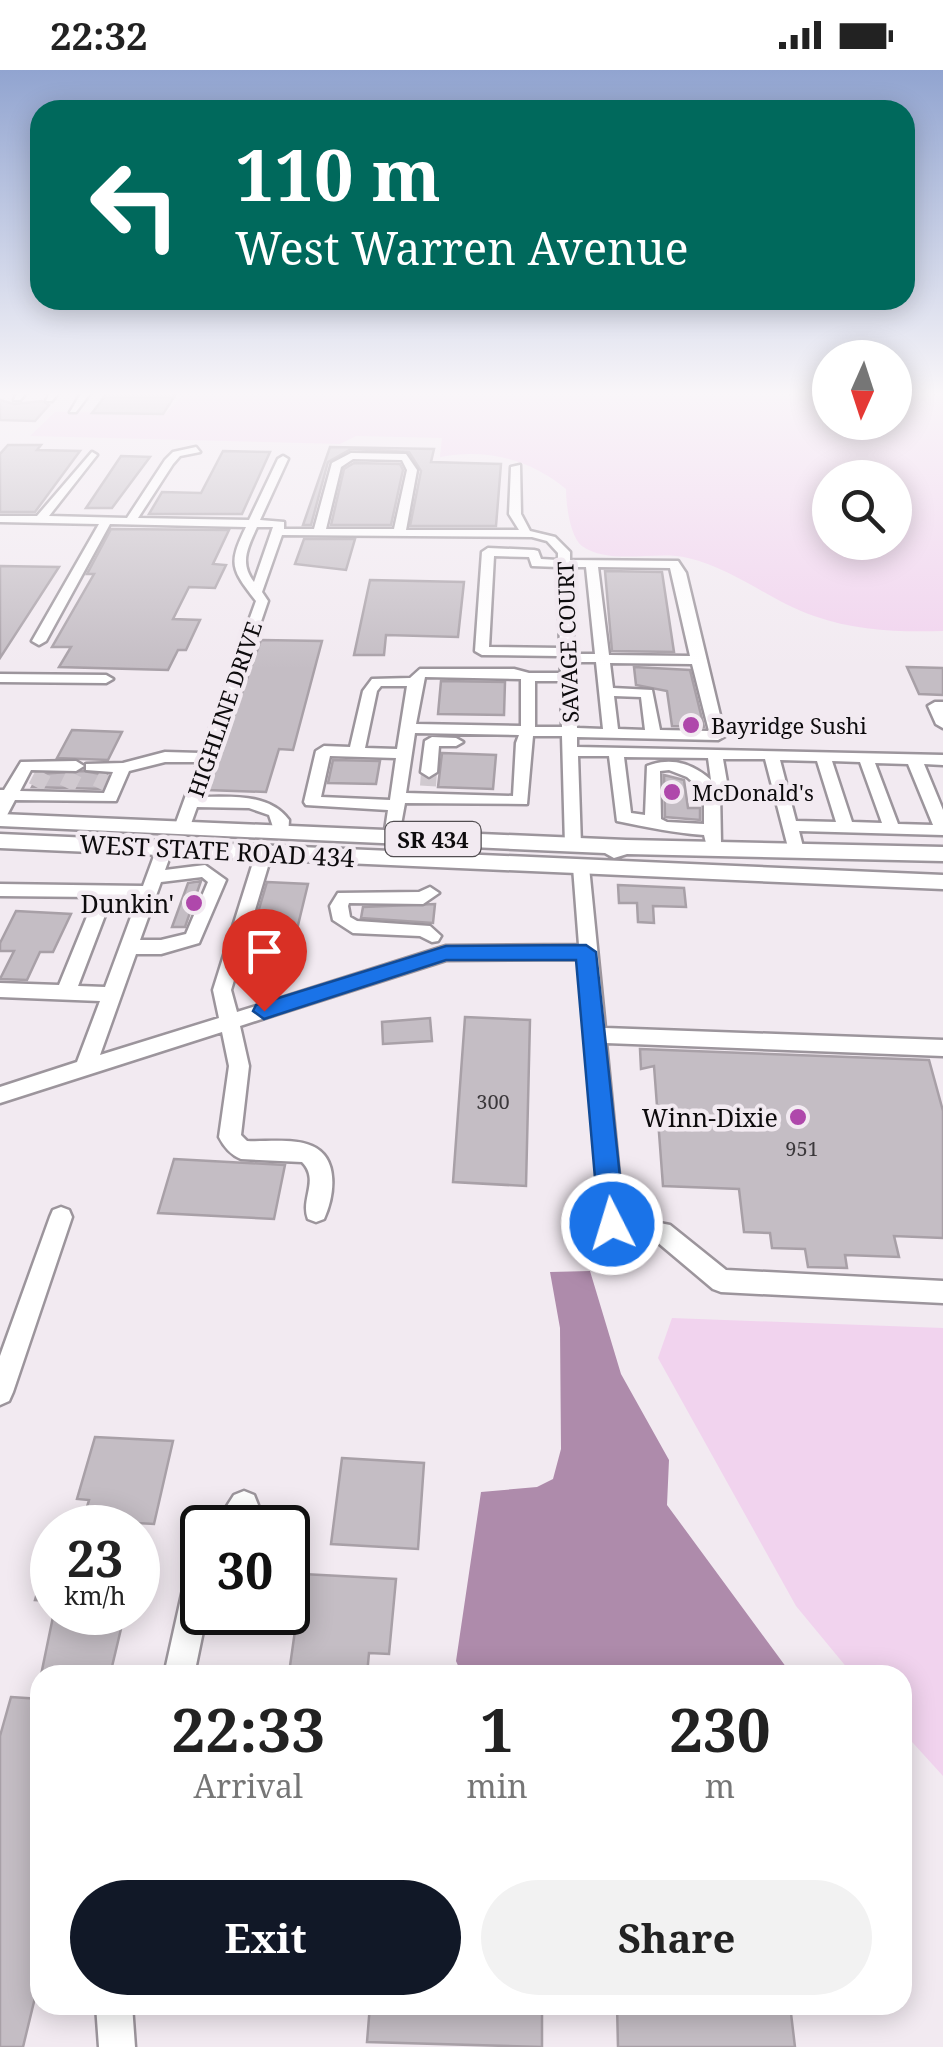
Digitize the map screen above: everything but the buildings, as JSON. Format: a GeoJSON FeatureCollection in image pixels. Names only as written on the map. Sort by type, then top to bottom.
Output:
{"type":"FeatureCollection","features":[{"type":"Feature","properties":{"kind":"main road","name":"WEST STATE ROAD 434"},"geometry":{"type":"LineString","coordinates":[[0,816],[626,847]]}},
{"type":"Feature","properties":{"kind":"main road","name":"SR 434"},"geometry":{"type":"LineString","coordinates":[[626,847],[713,840],[796,851],[943,854]]}},
{"type":"Feature","properties":{"kind":"main road","name":"WEST STATE ROAD 434"},"geometry":{"type":"LineString","coordinates":[[0,841],[943,882]]}},
{"type":"Feature","properties":{"kind":"main road"},"geometry":{"type":"LineString","coordinates":[[530,864],[574,845]]}},
{"type":"Feature","properties":{"kind":"main road"},"geometry":{"type":"LineString","coordinates":[[581,867],[626,847]]}},
{"type":"Feature","properties":{"kind":"street"},"geometry":{"type":"LineString","coordinates":[[41,519],[69,484]]}},
{"type":"Feature","properties":{"kind":"street"},"geometry":{"type":"LineString","coordinates":[[131,520],[154,484]]}},
{"type":"Feature","properties":{"kind":"street"},"geometry":{"type":"LineString","coordinates":[[257,590],[238,562],[272,484]]}},
{"type":"Feature","properties":{"kind":"street"},"geometry":{"type":"LineString","coordinates":[[319,533],[331,484]]}},
{"type":"Feature","properties":{"kind":"street"},"geometry":{"type":"LineString","coordinates":[[400,535],[409,484]]}},
{"type":"Feature","properties":{"kind":"street"},"geometry":{"type":"LineString","coordinates":[[515,484],[514,514],[528,534]]}},
{"type":"Feature","properties":{"kind":"street"},"geometry":{"type":"LineString","coordinates":[[0,518],[253,523]]}},
{"type":"Feature","properties":{"kind":"street"},"geometry":{"type":"LineString","coordinates":[[39,641],[106,520]]}},
{"type":"Feature","properties":{"kind":"street","name":"SAVAGE COURT"},"geometry":{"type":"LineString","coordinates":[[253,523],[280,524],[278,532],[528,534],[551,538],[564,552],[574,845]]}},
{"type":"Feature","properties":{"kind":"street","name":"HIGHLINE DRIVE"},"geometry":{"type":"LineString","coordinates":[[182,828],[262,601],[257,590],[278,532]]}},
{"type":"Feature","properties":{"kind":"street"},"geometry":{"type":"LineString","coordinates":[[428,786],[432,741],[570,732],[718,736],[680,572],[674,564],[536,563],[534,554],[488,552],[482,650],[698,660]]}},
{"type":"Feature","properties":{"kind":"street"},"geometry":{"type":"LineString","coordinates":[[592,563],[611,733]]}},
{"type":"Feature","properties":{"kind":"street"},"geometry":{"type":"LineString","coordinates":[[566,607],[597,608]]}},
{"type":"Feature","properties":{"kind":"street"},"geometry":{"type":"LineString","coordinates":[[392,837],[415,682],[420,673],[568,677]]}},
{"type":"Feature","properties":{"kind":"street"},"geometry":{"type":"LineString","coordinates":[[404,754],[324,751],[312,802],[398,801],[428,786],[521,801],[528,677]]}},
{"type":"Feature","properties":{"kind":"street"},"geometry":{"type":"LineString","coordinates":[[0,678],[106,679]]}},
{"type":"Feature","properties":{"kind":"street"},"geometry":{"type":"LineString","coordinates":[[357,752],[374,684],[415,682]]}},
{"type":"Feature","properties":{"kind":"street"},"geometry":{"type":"LineString","coordinates":[[606,692],[647,694],[653,734]]}},
{"type":"Feature","properties":{"kind":"street"},"geometry":{"type":"LineString","coordinates":[[943,706],[935,706],[943,724]]}},
{"type":"Feature","properties":{"kind":"street"},"geometry":{"type":"LineString","coordinates":[[408,728],[526,737]]}},
{"type":"Feature","properties":{"kind":"street"},"geometry":{"type":"LineString","coordinates":[[570,752],[715,752],[943,760]]}},
{"type":"Feature","properties":{"kind":"street"},"geometry":{"type":"LineString","coordinates":[[616,752],[622,816],[653,821],[713,840],[717,810],[712,792],[703,779],[676,765],[652,769],[653,821]]}},
{"type":"Feature","properties":{"kind":"street"},"geometry":{"type":"LineString","coordinates":[[712,792],[720,782],[715,752]]}},
{"type":"Feature","properties":{"kind":"street"},"geometry":{"type":"LineString","coordinates":[[771,755],[796,851]]}},
{"type":"Feature","properties":{"kind":"street"},"geometry":{"type":"LineString","coordinates":[[823,756],[846,828]]}},
{"type":"Feature","properties":{"kind":"street"},"geometry":{"type":"LineString","coordinates":[[5,795],[49,792],[86,775],[154,758],[207,758]]}},
{"type":"Feature","properties":{"kind":"street"},"geometry":{"type":"LineString","coordinates":[[866,758],[892,829]]}},
{"type":"Feature","properties":{"kind":"street"},"geometry":{"type":"LineString","coordinates":[[790,826],[943,830],[914,759]]}},
{"type":"Feature","properties":{"kind":"street"},"geometry":{"type":"LineString","coordinates":[[0,816],[5,795],[26,765],[86,775]]}},
{"type":"Feature","properties":{"kind":"street"},"geometry":{"type":"LineString","coordinates":[[0,773],[21,774]]}},
{"type":"Feature","properties":{"kind":"street"},"geometry":{"type":"LineString","coordinates":[[192,802],[252,805],[279,812],[284,822],[282,832]]}},
{"type":"Feature","properties":{"kind":"street"},"geometry":{"type":"LineString","coordinates":[[247,831],[252,805]]}},
{"type":"Feature","properties":{"kind":"street"},"geometry":{"type":"LineString","coordinates":[[86,1068],[166,848]]}},
{"type":"Feature","properties":{"kind":"street"},"geometry":{"type":"LineString","coordinates":[[264,852],[222,990],[239,1066],[230,1138],[241,1150],[298,1152],[316,1159],[322,1172],[316,1212]]}},
{"type":"Feature","properties":{"kind":"street"},"geometry":{"type":"LineString","coordinates":[[581,867],[612,1224],[662,1232],[721,1280],[943,1292]]}},
{"type":"Feature","properties":{"kind":"street"},"geometry":{"type":"LineString","coordinates":[[2,888],[106,890],[152,884],[206,870],[217,880],[193,938],[172,946],[130,946]]}},
{"type":"Feature","properties":{"kind":"street"},"geometry":{"type":"LineString","coordinates":[[66,992],[106,890]]}},
{"type":"Feature","properties":{"kind":"street"},"geometry":{"type":"LineString","coordinates":[[430,893],[423,898],[344,896],[339,906],[342,920],[353,927],[424,930],[432,936]]}},
{"type":"Feature","properties":{"kind":"street"},"geometry":{"type":"LineString","coordinates":[[0,1095],[446,953],[586,952]]}},
{"type":"Feature","properties":{"kind":"street"},"geometry":{"type":"LineString","coordinates":[[0,990],[112,994]]}},
{"type":"Feature","properties":{"kind":"street"},"geometry":{"type":"LineString","coordinates":[[594,1035],[943,1048]]}},
{"type":"Feature","properties":{"kind":"street"},"geometry":{"type":"LineString","coordinates":[[0,1392],[10,1335],[61,1217]]}},
{"type":"Feature","properties":{"kind":"street"},"geometry":{"type":"LineString","coordinates":[[181,1665],[188,1635]]}},
{"type":"Feature","properties":{"kind":"street"},"geometry":{"type":"LineString","coordinates":[[115,2015],[117,2047]]}},
{"type":"Feature","properties":{"kind":"shaded area"},"geometry":{"type":"Polygon","coordinates":[[[559,484],[812,484],[812,560],[912,560],[912,484],[943,484],[943,631],[893,631],[846,625],[798,610],[721,570],[688,558],[593,552],[578,542],[566,489],[559,484]]]}},
{"type":"Feature","properties":{"kind":"shaded area"},"geometry":{"type":"Polygon","coordinates":[[[590,1271],[621,1374],[669,1460],[667,1505],[785,1665],[458,1665],[481,1492],[537,1487],[553,1479],[561,1449],[560,1328],[550,1272],[590,1271]]]}},
{"type":"Feature","properties":{"kind":"shaded area"},"geometry":{"type":"Polygon","coordinates":[[[672,1318],[943,1328],[943,1776],[912,1742],[912,1665],[845,1665],[796,1606],[658,1358],[672,1318]]]}},
{"type":"Feature","properties":{"kind":"tunnel"},"geometry":{"type":"LineString","coordinates":[[67,788],[78,766]]}},
{"type":"Feature","properties":{"kind":"tunnel"},"geometry":{"type":"LineString","coordinates":[[36,787],[45,770]]}},
{"type":"Feature","properties":{"kind":"tunnel"},"geometry":{"type":"LineString","coordinates":[[428,786],[429,772]]}},
{"type":"Feature","properties":{"kind":"tunnel"},"geometry":{"type":"LineString","coordinates":[[100,789],[108,773]]}},
{"type":"Feature","properties":{"kind":"place","name":"Bayridge Sushi"},"geometry":{"type":"Point","coordinates":[691,725]}},
{"type":"Feature","properties":{"kind":"place","name":"McDonald's"},"geometry":{"type":"Point","coordinates":[672,792]}},
{"type":"Feature","properties":{"kind":"place","name":"Dunkin'"},"geometry":{"type":"Point","coordinates":[194,903]}},
{"type":"Feature","properties":{"kind":"place","name":"Winn-Dixie"},"geometry":{"type":"Point","coordinates":[798,1117]}},
{"type":"Feature","properties":{"kind":"route"},"geometry":{"type":"LineString","coordinates":[[264,1011],[446,953],[586,952],[612,1224]]}}]}
